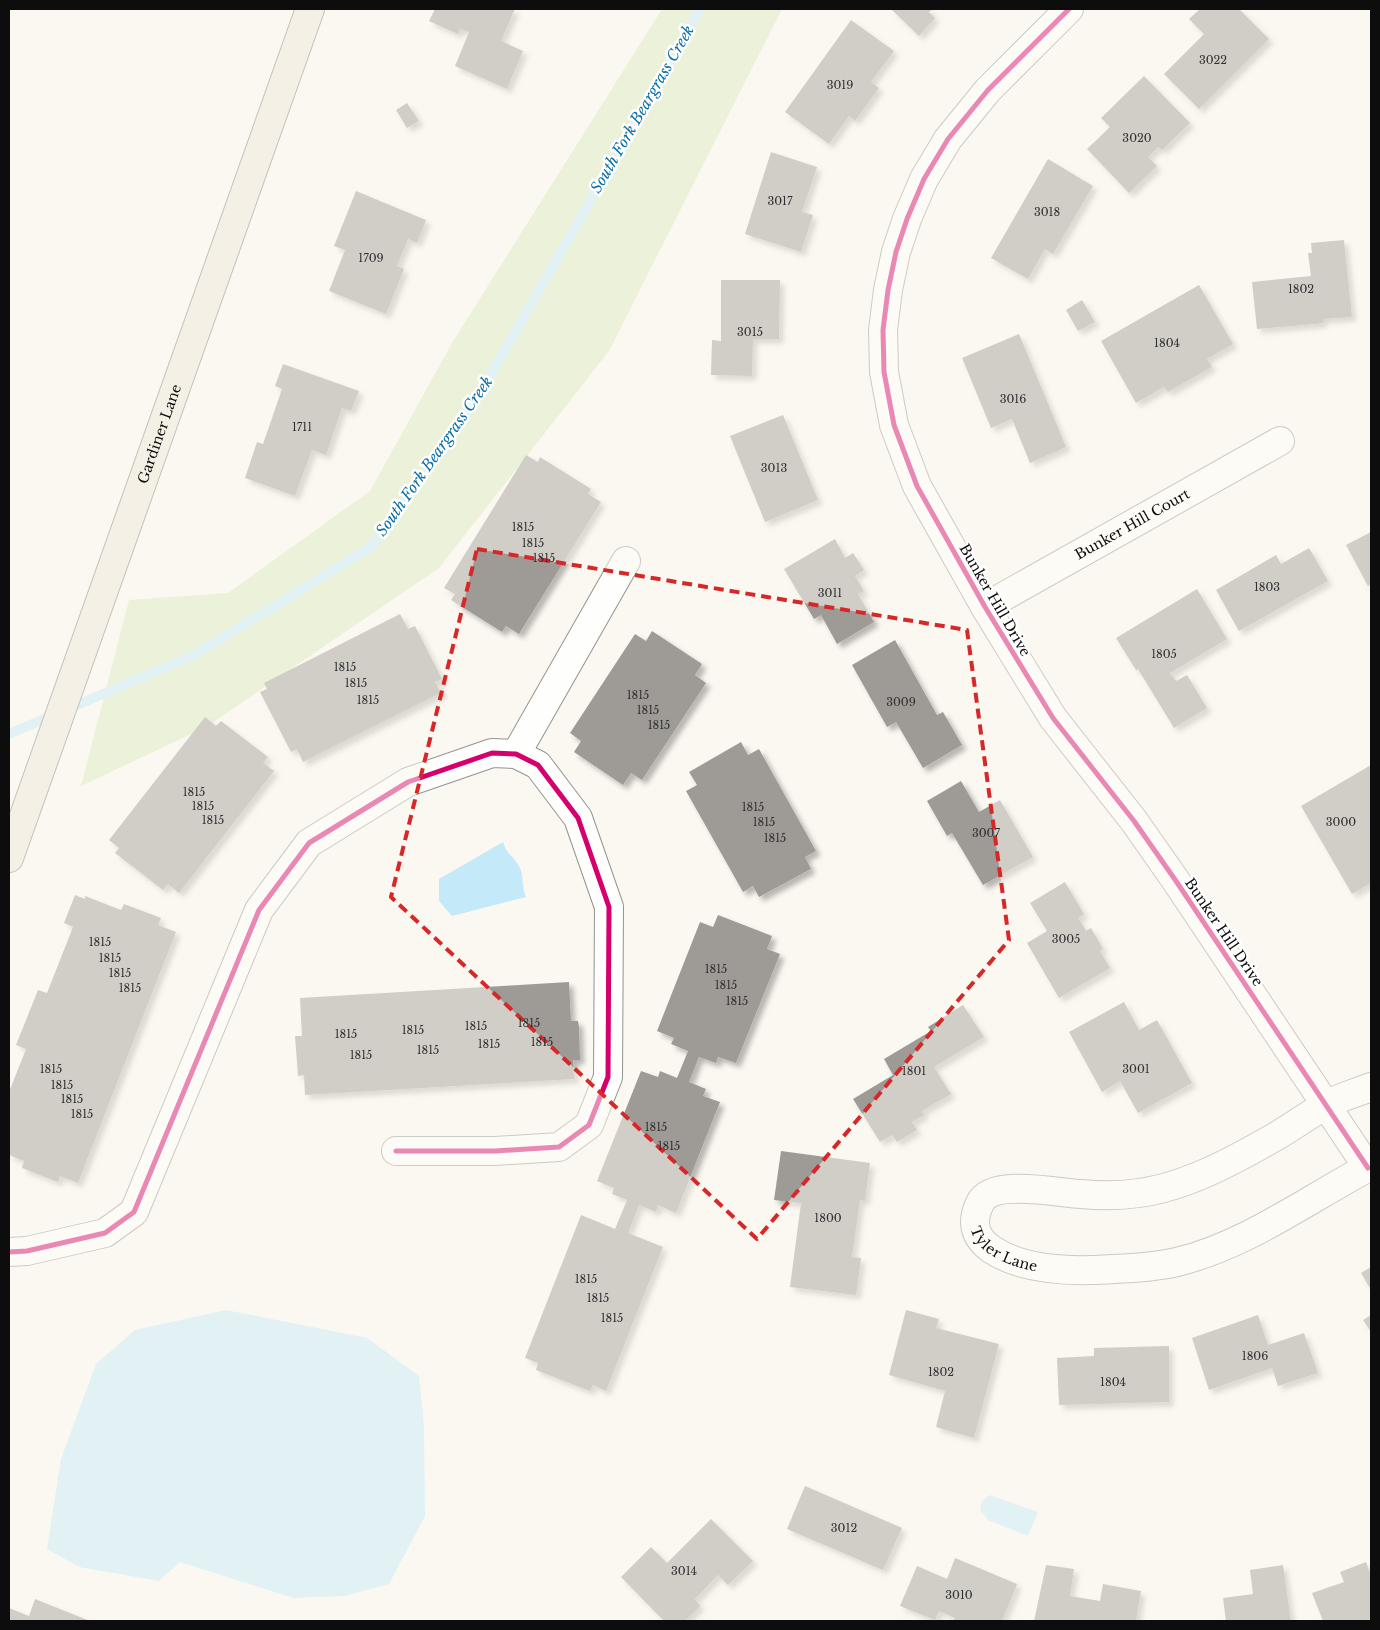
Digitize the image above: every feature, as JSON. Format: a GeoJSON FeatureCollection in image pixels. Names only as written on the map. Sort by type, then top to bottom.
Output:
{"type":"FeatureCollection","features":[{"type":"Feature","properties":{"kind":"main road","name":"Gardiner Lane"},"geometry":{"type":"LineString","coordinates":[[9,858],[310,9]]}},
{"type":"Feature","properties":{"kind":"street","name":"Bunker Hill Drive"},"geometry":{"type":"LineString","coordinates":[[1069,9],[988,90],[948,139],[924,179],[907,219],[896,252],[888,290],[883,330],[884,372],[894,425],[918,486],[985,607],[1053,718],[1134,821],[1370,1167]]}},
{"type":"Feature","properties":{"kind":"street","name":"Bunker Hill Court"},"geometry":{"type":"LineString","coordinates":[[985,607],[1280,441]]}},
{"type":"Feature","properties":{"kind":"street"},"geometry":{"type":"LineString","coordinates":[[516,754],[626,561]]}},
{"type":"Feature","properties":{"kind":"street"},"geometry":{"type":"LineString","coordinates":[[9,1252],[27,1251],[105,1233],[134,1212],[259,910],[309,843],[408,782],[492,753],[516,754],[538,765],[578,818],[609,908],[610,1024],[608,1077],[589,1125],[559,1148],[494,1151],[396,1151]]}},
{"type":"Feature","properties":{"kind":"street","name":"Tyler Lane"},"geometry":{"type":"LineString","coordinates":[[1370,1167],[1232,1243],[1176,1262],[1124,1268],[1078,1270],[1043,1267],[1005,1259],[984,1244],[975,1232],[974,1218],[982,1199],[996,1191],[1014,1188],[1118,1196],[1144,1193],[1187,1180],[1231,1160],[1274,1138],[1327,1104],[1371,1087]]}},
{"type":"Feature","properties":{"kind":"highlighted area"},"geometry":{"type":"Polygon","coordinates":[[[477,549],[967,630],[1009,940],[757,1239],[391,897],[477,549]]]}},
{"type":"Feature","properties":{"kind":"green space"},"geometry":{"type":"Polygon","coordinates":[[[662,9],[782,9],[609,351],[439,568],[206,727],[81,786],[129,600],[228,593],[370,491],[452,343],[662,9]]]}},
{"type":"Feature","properties":{"kind":"water"},"geometry":{"type":"Polygon","coordinates":[[[503,842],[506,850],[521,869],[526,897],[452,916],[439,901],[439,879],[503,842]]]}},
{"type":"Feature","properties":{"kind":"water"},"geometry":{"type":"Polygon","coordinates":[[[226,1310],[367,1338],[419,1376],[424,1426],[425,1516],[389,1584],[345,1596],[293,1598],[180,1562],[159,1581],[79,1567],[47,1549],[61,1459],[96,1364],[135,1330],[226,1310]]]}},
{"type":"Feature","properties":{"kind":"water"},"geometry":{"type":"Polygon","coordinates":[[[990,1495],[1038,1512],[1028,1536],[988,1520],[980,1510],[982,1501],[990,1495]]]}},
{"type":"Feature","properties":{"kind":"building"},"geometry":{"type":"Polygon","coordinates":[[[435,9],[515,9],[501,41],[523,51],[507,89],[455,66],[469,32],[460,29],[458,34],[429,21],[435,9]]]}},
{"type":"Feature","properties":{"kind":"building"},"geometry":{"type":"Polygon","coordinates":[[[891,9],[933,9],[929,12],[935,18],[919,36],[891,9]]]}},
{"type":"Feature","properties":{"kind":"building"},"geometry":{"type":"Polygon","coordinates":[[[1200,9],[1239,9],[1269,39],[1199,109],[1164,74],[1204,34],[1189,19],[1200,9]]]}},
{"type":"Feature","properties":{"kind":"building"},"geometry":{"type":"Polygon","coordinates":[[[851,20],[894,51],[871,82],[879,88],[855,121],[849,116],[829,144],[785,112],[851,20]]]}},
{"type":"Feature","properties":{"kind":"building"},"geometry":{"type":"Polygon","coordinates":[[[1144,76],[1190,123],[1162,150],[1158,147],[1148,157],[1157,166],[1129,193],[1087,149],[1110,127],[1101,118],[1144,76]]]}},
{"type":"Feature","properties":{"kind":"building"},"geometry":{"type":"Polygon","coordinates":[[[407,103],[419,121],[407,128],[396,110],[407,103]]]}},
{"type":"Feature","properties":{"kind":"building"},"geometry":{"type":"Polygon","coordinates":[[[771,152],[817,167],[802,212],[813,215],[801,252],[745,234],[771,152]]]}},
{"type":"Feature","properties":{"kind":"building"},"geometry":{"type":"Polygon","coordinates":[[[1048,159],[1093,186],[1053,254],[1045,249],[1028,279],[991,258],[1048,159]]]}},
{"type":"Feature","properties":{"kind":"building"},"geometry":{"type":"Polygon","coordinates":[[[356,191],[426,220],[417,243],[408,239],[397,266],[404,269],[386,314],[329,291],[345,250],[334,246],[356,191]]]}},
{"type":"Feature","properties":{"kind":"building"},"geometry":{"type":"Polygon","coordinates":[[[1344,240],[1352,317],[1323,319],[1323,323],[1257,329],[1252,282],[1311,276],[1308,253],[1312,253],[1311,243],[1344,240]]]}},
{"type":"Feature","properties":{"kind":"building"},"geometry":{"type":"Polygon","coordinates":[[[721,280],[780,280],[779,339],[753,339],[752,376],[711,375],[712,340],[721,341],[721,280]]]}},
{"type":"Feature","properties":{"kind":"building"},"geometry":{"type":"Polygon","coordinates":[[[1199,285],[1233,344],[1207,359],[1212,367],[1168,392],[1164,387],[1136,403],[1101,341],[1199,285]]]}},
{"type":"Feature","properties":{"kind":"building"},"geometry":{"type":"Polygon","coordinates":[[[1082,300],[1095,322],[1078,331],[1066,310],[1082,300]]]}},
{"type":"Feature","properties":{"kind":"building"},"geometry":{"type":"Polygon","coordinates":[[[1019,334],[1066,447],[1030,463],[1012,419],[991,428],[962,358],[1019,334]]]}},
{"type":"Feature","properties":{"kind":"building"},"geometry":{"type":"Polygon","coordinates":[[[283,364],[359,391],[351,411],[342,408],[326,455],[312,450],[295,496],[245,478],[257,442],[263,444],[282,389],[275,386],[283,364]]]}},
{"type":"Feature","properties":{"kind":"building"},"geometry":{"type":"Polygon","coordinates":[[[783,415],[818,500],[765,522],[730,436],[783,415]]]}},
{"type":"Feature","properties":{"kind":"building"},"geometry":{"type":"Polygon","coordinates":[[[526,455],[538,462],[540,457],[591,489],[588,494],[601,502],[519,634],[506,626],[502,632],[451,600],[455,594],[444,588],[526,455]]]}},
{"type":"Feature","properties":{"kind":"building"},"geometry":{"type":"Polygon","coordinates":[[[1371,532],[1371,584],[1368,586],[1346,545],[1371,532]]]}},
{"type":"Feature","properties":{"kind":"building"},"geometry":{"type":"Polygon","coordinates":[[[835,539],[845,558],[853,553],[864,570],[855,576],[864,591],[858,594],[874,622],[837,644],[821,615],[814,619],[784,569],[835,539]]]}},
{"type":"Feature","properties":{"kind":"building"},"geometry":{"type":"Polygon","coordinates":[[[1309,548],[1328,581],[1239,631],[1216,590],[1276,555],[1281,564],[1309,548]]]}},
{"type":"Feature","properties":{"kind":"building"},"geometry":{"type":"Polygon","coordinates":[[[1197,589],[1227,639],[1170,673],[1176,681],[1187,675],[1207,708],[1174,728],[1138,669],[1136,670],[1116,638],[1197,589]]]}},
{"type":"Feature","properties":{"kind":"building"},"geometry":{"type":"Polygon","coordinates":[[[400,614],[408,629],[415,626],[442,679],[435,682],[441,693],[303,762],[297,749],[291,752],[260,692],[267,689],[264,683],[400,614]]]}},
{"type":"Feature","properties":{"kind":"building"},"geometry":{"type":"Polygon","coordinates":[[[652,631],[702,664],[695,675],[706,683],[642,780],[631,773],[623,785],[574,752],[581,741],[570,733],[635,634],[646,641],[652,631]]]}},
{"type":"Feature","properties":{"kind":"building"},"geometry":{"type":"Polygon","coordinates":[[[895,640],[937,715],[943,712],[962,745],[923,768],[896,722],[887,727],[852,665],[895,640]]]}},
{"type":"Feature","properties":{"kind":"building"},"geometry":{"type":"Polygon","coordinates":[[[205,717],[216,726],[221,721],[268,757],[263,763],[274,771],[179,893],[168,884],[163,890],[115,853],[119,848],[109,840],[205,717]]]}},
{"type":"Feature","properties":{"kind":"building"},"geometry":{"type":"Polygon","coordinates":[[[741,742],[748,755],[759,749],[816,851],[805,857],[811,869],[759,897],[753,886],[743,892],[686,791],[697,785],[689,772],[741,742]]]}},
{"type":"Feature","properties":{"kind":"building"},"geometry":{"type":"Polygon","coordinates":[[[1371,765],[1371,883],[1352,894],[1301,806],[1371,765]]]}},
{"type":"Feature","properties":{"kind":"building"},"geometry":{"type":"Polygon","coordinates":[[[961,781],[979,812],[1000,800],[1033,857],[983,885],[952,833],[947,836],[927,801],[961,781]]]}},
{"type":"Feature","properties":{"kind":"building"},"geometry":{"type":"Polygon","coordinates":[[[1065,882],[1084,914],[1078,918],[1086,931],[1091,928],[1103,949],[1100,951],[1110,968],[1059,998],[1027,943],[1047,931],[1030,903],[1065,882]]]}},
{"type":"Feature","properties":{"kind":"building"},"geometry":{"type":"Polygon","coordinates":[[[75,895],[85,899],[85,896],[121,910],[124,904],[161,918],[158,925],[176,932],[78,1183],[60,1176],[58,1182],[22,1168],[24,1161],[9,1155],[9,1092],[26,1049],[16,1045],[38,990],[47,993],[73,927],[64,923],[75,895]]]}},
{"type":"Feature","properties":{"kind":"building"},"geometry":{"type":"Polygon","coordinates":[[[718,915],[772,936],[767,949],[780,954],[736,1063],[718,1057],[716,1063],[699,1057],[689,1082],[706,1089],[703,1096],[720,1102],[676,1213],[658,1205],[656,1212],[639,1205],[628,1233],[663,1247],[606,1391],[593,1385],[590,1391],[536,1370],[538,1363],[525,1358],[581,1215],[615,1229],[627,1200],[612,1194],[614,1188],[597,1181],[641,1071],[658,1077],[660,1071],[677,1078],[688,1051],[671,1044],[674,1038],[657,1031],[700,922],[713,927],[718,915]]]}},
{"type":"Feature","properties":{"kind":"building"},"geometry":{"type":"Polygon","coordinates":[[[569,982],[571,1021],[578,1021],[579,1028],[580,1060],[573,1060],[574,1079],[305,1095],[304,1075],[298,1076],[295,1036],[302,1036],[300,998],[569,982]]]}},
{"type":"Feature","properties":{"kind":"building"},"geometry":{"type":"Polygon","coordinates":[[[1124,1002],[1139,1030],[1157,1020],[1192,1083],[1138,1113],[1120,1081],[1102,1092],[1069,1032],[1124,1002]]]}},
{"type":"Feature","properties":{"kind":"building"},"geometry":{"type":"Polygon","coordinates":[[[963,1005],[984,1037],[934,1067],[951,1094],[922,1111],[924,1115],[912,1122],[917,1130],[897,1142],[892,1135],[880,1142],[853,1099],[893,1075],[884,1059],[931,1031],[928,1027],[963,1005]]]}},
{"type":"Feature","properties":{"kind":"building"},"geometry":{"type":"Polygon","coordinates":[[[781,1151],[870,1163],[865,1201],[860,1200],[852,1257],[861,1258],[856,1295],[790,1287],[801,1203],[774,1200],[781,1151]]]}},
{"type":"Feature","properties":{"kind":"building"},"geometry":{"type":"Polygon","coordinates":[[[1371,1267],[1371,1290],[1361,1273],[1371,1267]]]}},
{"type":"Feature","properties":{"kind":"building"},"geometry":{"type":"Polygon","coordinates":[[[906,1310],[939,1319],[936,1328],[999,1344],[974,1438],[936,1427],[945,1391],[889,1375],[906,1310]]]}},
{"type":"Feature","properties":{"kind":"building"},"geometry":{"type":"Polygon","coordinates":[[[1258,1315],[1268,1345],[1304,1333],[1318,1373],[1278,1386],[1272,1368],[1209,1390],[1192,1338],[1258,1315]]]}},
{"type":"Feature","properties":{"kind":"building"},"geometry":{"type":"Polygon","coordinates":[[[1371,1315],[1371,1332],[1363,1320],[1371,1315]]]}},
{"type":"Feature","properties":{"kind":"building"},"geometry":{"type":"Polygon","coordinates":[[[1169,1346],[1169,1402],[1059,1405],[1057,1358],[1094,1356],[1094,1348],[1169,1346]]]}},
{"type":"Feature","properties":{"kind":"building"},"geometry":{"type":"Polygon","coordinates":[[[805,1486],[902,1528],[883,1570],[787,1529],[805,1486]]]}},
{"type":"Feature","properties":{"kind":"building"},"geometry":{"type":"Polygon","coordinates":[[[711,1519],[753,1561],[728,1585],[718,1575],[695,1599],[700,1606],[685,1621],[664,1621],[621,1577],[651,1547],[667,1563],[711,1519]]]}},
{"type":"Feature","properties":{"kind":"building"},"geometry":{"type":"Polygon","coordinates":[[[955,1558],[1017,1584],[1002,1621],[953,1621],[955,1618],[939,1611],[935,1620],[900,1606],[917,1566],[947,1579],[955,1558]]]}},
{"type":"Feature","properties":{"kind":"building"},"geometry":{"type":"Polygon","coordinates":[[[1366,1562],[1371,1576],[1371,1621],[1323,1621],[1312,1593],[1344,1582],[1340,1572],[1366,1562]]]}},
{"type":"Feature","properties":{"kind":"building"},"geometry":{"type":"Polygon","coordinates":[[[1046,1565],[1074,1569],[1070,1596],[1100,1601],[1103,1584],[1141,1591],[1136,1621],[1034,1621],[1046,1565]]]}},
{"type":"Feature","properties":{"kind":"building"},"geometry":{"type":"Polygon","coordinates":[[[1283,1565],[1291,1621],[1226,1621],[1223,1598],[1253,1594],[1250,1570],[1283,1565]]]}},
{"type":"Feature","properties":{"kind":"building"},"geometry":{"type":"Polygon","coordinates":[[[35,1599],[90,1621],[9,1621],[9,1608],[29,1616],[35,1599]]]}},
{"type":"Feature","properties":{"kind":"waterway","name":"South Fork Beargrass Creek"},"geometry":{"type":"LineString","coordinates":[[9,734],[192,656],[371,547],[475,402],[700,9]]}},
{"type":"Feature","properties":{"kind":"cycle path"},"geometry":{"type":"LineString","coordinates":[[1069,9],[988,90],[948,139],[924,179],[907,219],[896,252],[888,290],[883,330],[884,372],[894,425],[917,486],[985,607],[1053,718],[1134,821],[1368,1168]]}},
{"type":"Feature","properties":{"kind":"cycle path"},"geometry":{"type":"LineString","coordinates":[[9,1252],[27,1251],[105,1233],[134,1212],[259,910],[309,843],[408,782],[492,753],[516,754],[538,765],[578,818],[609,907],[608,1077],[589,1125],[559,1147],[495,1151],[396,1151]]}}]}
